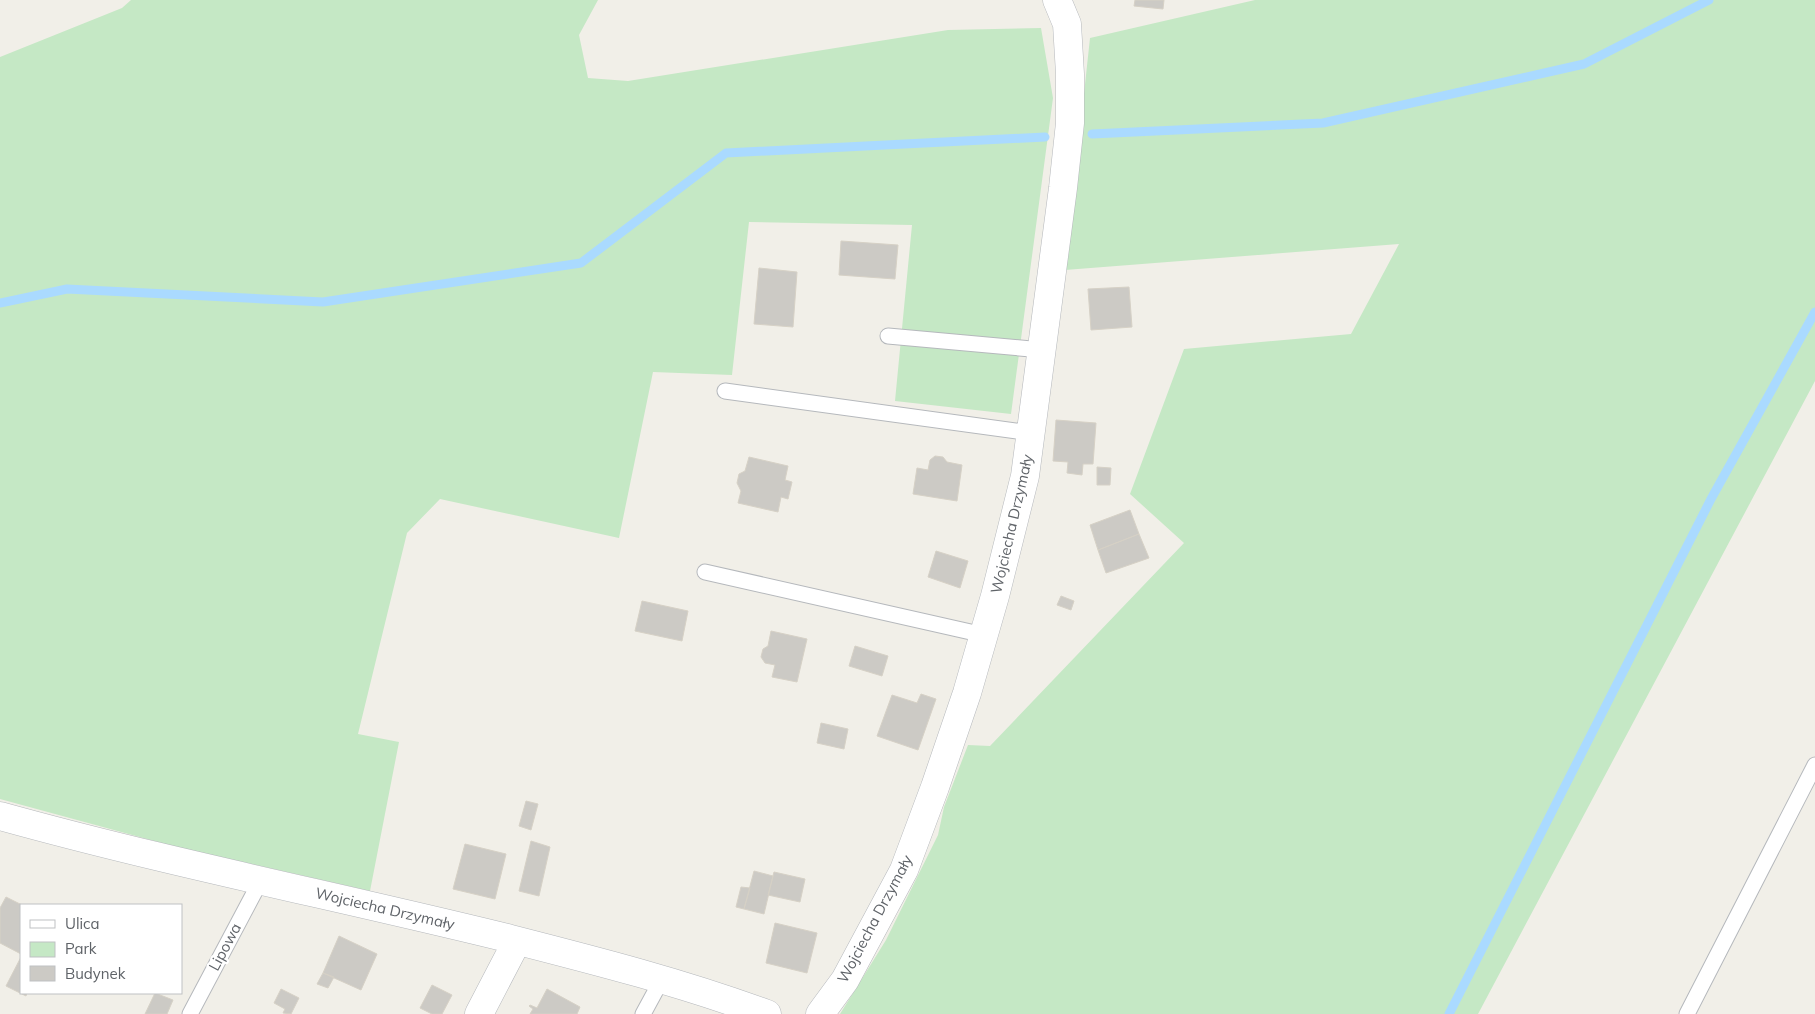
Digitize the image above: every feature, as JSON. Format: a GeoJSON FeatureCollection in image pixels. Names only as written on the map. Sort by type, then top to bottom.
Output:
{"type":"FeatureCollection","features":[{"type":"Feature","properties":{"kind":"street","name":"Wojciecha Drzymały"},"geometry":{"type":"LineString","coordinates":[[820,1014],[845,980],[904,870],[967,693],[995,596],[1025,476],[1070,122],[1067,24],[1057,0]]}},
{"type":"Feature","properties":{"kind":"street","name":"Wojciecha Drzymały"},"geometry":{"type":"LineString","coordinates":[[0,816],[132,850],[598,961],[716,995],[767,1014]]}},
{"type":"Feature","properties":{"kind":"street"},"geometry":{"type":"LineString","coordinates":[[479,1014],[517,941]]}},
{"type":"Feature","properties":{"kind":"lane"},"geometry":{"type":"LineString","coordinates":[[888,336],[1042,350]]}},
{"type":"Feature","properties":{"kind":"lane"},"geometry":{"type":"LineString","coordinates":[[725,391],[1031,433]]}},
{"type":"Feature","properties":{"kind":"lane"},"geometry":{"type":"LineString","coordinates":[[705,572],[984,635]]}},
{"type":"Feature","properties":{"kind":"lane"},"geometry":{"type":"LineString","coordinates":[[1687,1014],[1815,765]]}},
{"type":"Feature","properties":{"kind":"lane","name":"Lipowa"},"geometry":{"type":"LineString","coordinates":[[190,1014],[261,880]]}},
{"type":"Feature","properties":{"kind":"lane"},"geometry":{"type":"LineString","coordinates":[[644,1014],[662,979]]}},
{"type":"Feature","properties":{"kind":"green space"},"geometry":{"type":"Polygon","coordinates":[[[131,0],[598,0],[579,35],[588,78],[628,81],[948,30],[1041,28],[1053,98],[1011,414],[895,401],[912,225],[749,222],[732,375],[653,372],[619,538],[440,499],[407,533],[358,734],[399,742],[370,891],[169,845],[0,799],[0,57],[122,8],[131,0]]]}},
{"type":"Feature","properties":{"kind":"green space"},"geometry":{"type":"Polygon","coordinates":[[[1255,0],[1815,0],[1815,381],[1478,1014],[840,1014],[886,940],[938,835],[944,807],[968,745],[990,746],[1184,543],[1130,494],[1184,349],[1351,334],[1399,244],[1065,270],[1090,38],[1255,0]]]}},
{"type":"Feature","properties":{"kind":"building"},"geometry":{"type":"Polygon","coordinates":[[[1135,0],[1164,0],[1163,9],[1134,6],[1135,0]]]}},
{"type":"Feature","properties":{"kind":"building"},"geometry":{"type":"Polygon","coordinates":[[[841,241],[898,245],[895,279],[839,275],[841,241]]]}},
{"type":"Feature","properties":{"kind":"building"},"geometry":{"type":"Polygon","coordinates":[[[759,268],[797,272],[793,327],[754,324],[759,268]]]}},
{"type":"Feature","properties":{"kind":"building"},"geometry":{"type":"Polygon","coordinates":[[[1129,287],[1132,327],[1091,330],[1088,289],[1129,287]]]}},
{"type":"Feature","properties":{"kind":"building"},"geometry":{"type":"Polygon","coordinates":[[[1056,420],[1096,423],[1093,464],[1083,464],[1082,475],[1067,473],[1068,462],[1053,461],[1056,420]]]}},
{"type":"Feature","properties":{"kind":"building"},"geometry":{"type":"Polygon","coordinates":[[[935,456],[943,457],[947,462],[962,465],[957,501],[913,494],[917,468],[928,470],[930,460],[935,456]]]}},
{"type":"Feature","properties":{"kind":"building"},"geometry":{"type":"Polygon","coordinates":[[[749,457],[788,466],[785,480],[792,482],[788,499],[781,497],[778,512],[738,503],[741,491],[737,483],[739,474],[745,471],[749,457]]]}},
{"type":"Feature","properties":{"kind":"building"},"geometry":{"type":"Polygon","coordinates":[[[1097,467],[1111,468],[1110,485],[1097,485],[1097,467]]]}},
{"type":"Feature","properties":{"kind":"building"},"geometry":{"type":"Polygon","coordinates":[[[1130,510],[1139,534],[1098,550],[1090,525],[1130,510]]]}},
{"type":"Feature","properties":{"kind":"building"},"geometry":{"type":"Polygon","coordinates":[[[1139,534],[1149,558],[1106,573],[1098,550],[1139,534]]]}},
{"type":"Feature","properties":{"kind":"building"},"geometry":{"type":"Polygon","coordinates":[[[936,551],[968,561],[960,588],[928,577],[936,551]]]}},
{"type":"Feature","properties":{"kind":"building"},"geometry":{"type":"Polygon","coordinates":[[[1061,596],[1074,601],[1071,610],[1057,605],[1061,596]]]}},
{"type":"Feature","properties":{"kind":"building"},"geometry":{"type":"Polygon","coordinates":[[[642,601],[688,611],[682,641],[635,631],[642,601]]]}},
{"type":"Feature","properties":{"kind":"building"},"geometry":{"type":"Polygon","coordinates":[[[771,631],[807,639],[797,682],[772,677],[775,665],[765,663],[761,657],[763,649],[768,646],[771,631]]]}},
{"type":"Feature","properties":{"kind":"building"},"geometry":{"type":"Polygon","coordinates":[[[855,646],[888,656],[882,676],[849,666],[855,646]]]}},
{"type":"Feature","properties":{"kind":"building"},"geometry":{"type":"Polygon","coordinates":[[[921,694],[936,699],[918,750],[877,736],[892,695],[917,703],[921,694]]]}},
{"type":"Feature","properties":{"kind":"building"},"geometry":{"type":"Polygon","coordinates":[[[821,723],[848,729],[844,749],[817,743],[821,723]]]}},
{"type":"Feature","properties":{"kind":"building"},"geometry":{"type":"Polygon","coordinates":[[[526,801],[538,804],[531,830],[519,826],[526,801]]]}},
{"type":"Feature","properties":{"kind":"building"},"geometry":{"type":"Polygon","coordinates":[[[531,841],[550,847],[539,896],[519,891],[531,841]]]}},
{"type":"Feature","properties":{"kind":"building"},"geometry":{"type":"Polygon","coordinates":[[[465,844],[506,854],[495,899],[453,889],[465,844]]]}},
{"type":"Feature","properties":{"kind":"building"},"geometry":{"type":"Polygon","coordinates":[[[754,871],[773,876],[764,914],[744,909],[754,871]]]}},
{"type":"Feature","properties":{"kind":"building"},"geometry":{"type":"Polygon","coordinates":[[[774,872],[805,879],[800,902],[768,895],[774,872]]]}},
{"type":"Feature","properties":{"kind":"building"},"geometry":{"type":"Polygon","coordinates":[[[741,887],[750,888],[744,909],[736,907],[741,887]]]}},
{"type":"Feature","properties":{"kind":"building"},"geometry":{"type":"Polygon","coordinates":[[[6,897],[20,904],[20,953],[0,943],[0,908],[6,897]]]}},
{"type":"Feature","properties":{"kind":"building"},"geometry":{"type":"Polygon","coordinates":[[[775,923],[817,933],[807,973],[766,963],[775,923]]]}},
{"type":"Feature","properties":{"kind":"building"},"geometry":{"type":"Polygon","coordinates":[[[339,936],[377,954],[361,990],[323,973],[339,936]]]}},
{"type":"Feature","properties":{"kind":"building"},"geometry":{"type":"Polygon","coordinates":[[[20,959],[20,993],[6,986],[20,959]]]}},
{"type":"Feature","properties":{"kind":"building"},"geometry":{"type":"Polygon","coordinates":[[[323,973],[334,977],[328,988],[317,984],[323,973]]]}},
{"type":"Feature","properties":{"kind":"building"},"geometry":{"type":"Polygon","coordinates":[[[432,985],[452,995],[442,1014],[432,1014],[420,1008],[432,985]]]}},
{"type":"Feature","properties":{"kind":"building"},"geometry":{"type":"Polygon","coordinates":[[[281,989],[299,998],[291,1014],[283,1013],[285,1009],[274,1003],[281,989]]]}},
{"type":"Feature","properties":{"kind":"building"},"geometry":{"type":"Polygon","coordinates":[[[547,989],[580,1007],[577,1014],[530,1014],[533,1009],[529,1006],[537,1008],[547,989]]]}},
{"type":"Feature","properties":{"kind":"building"},"geometry":{"type":"Polygon","coordinates":[[[155,994],[173,1000],[167,1014],[145,1014],[155,994]]]}},
{"type":"Feature","properties":{"kind":"waterway"},"geometry":{"type":"LineString","coordinates":[[1092,134],[1323,123],[1584,64],[1709,0]]}},
{"type":"Feature","properties":{"kind":"waterway"},"geometry":{"type":"LineString","coordinates":[[0,303],[67,289],[323,302],[581,263],[726,153],[1045,137]]}},
{"type":"Feature","properties":{"kind":"waterway"},"geometry":{"type":"LineString","coordinates":[[1449,1014],[1711,499],[1815,312]]}}]}
